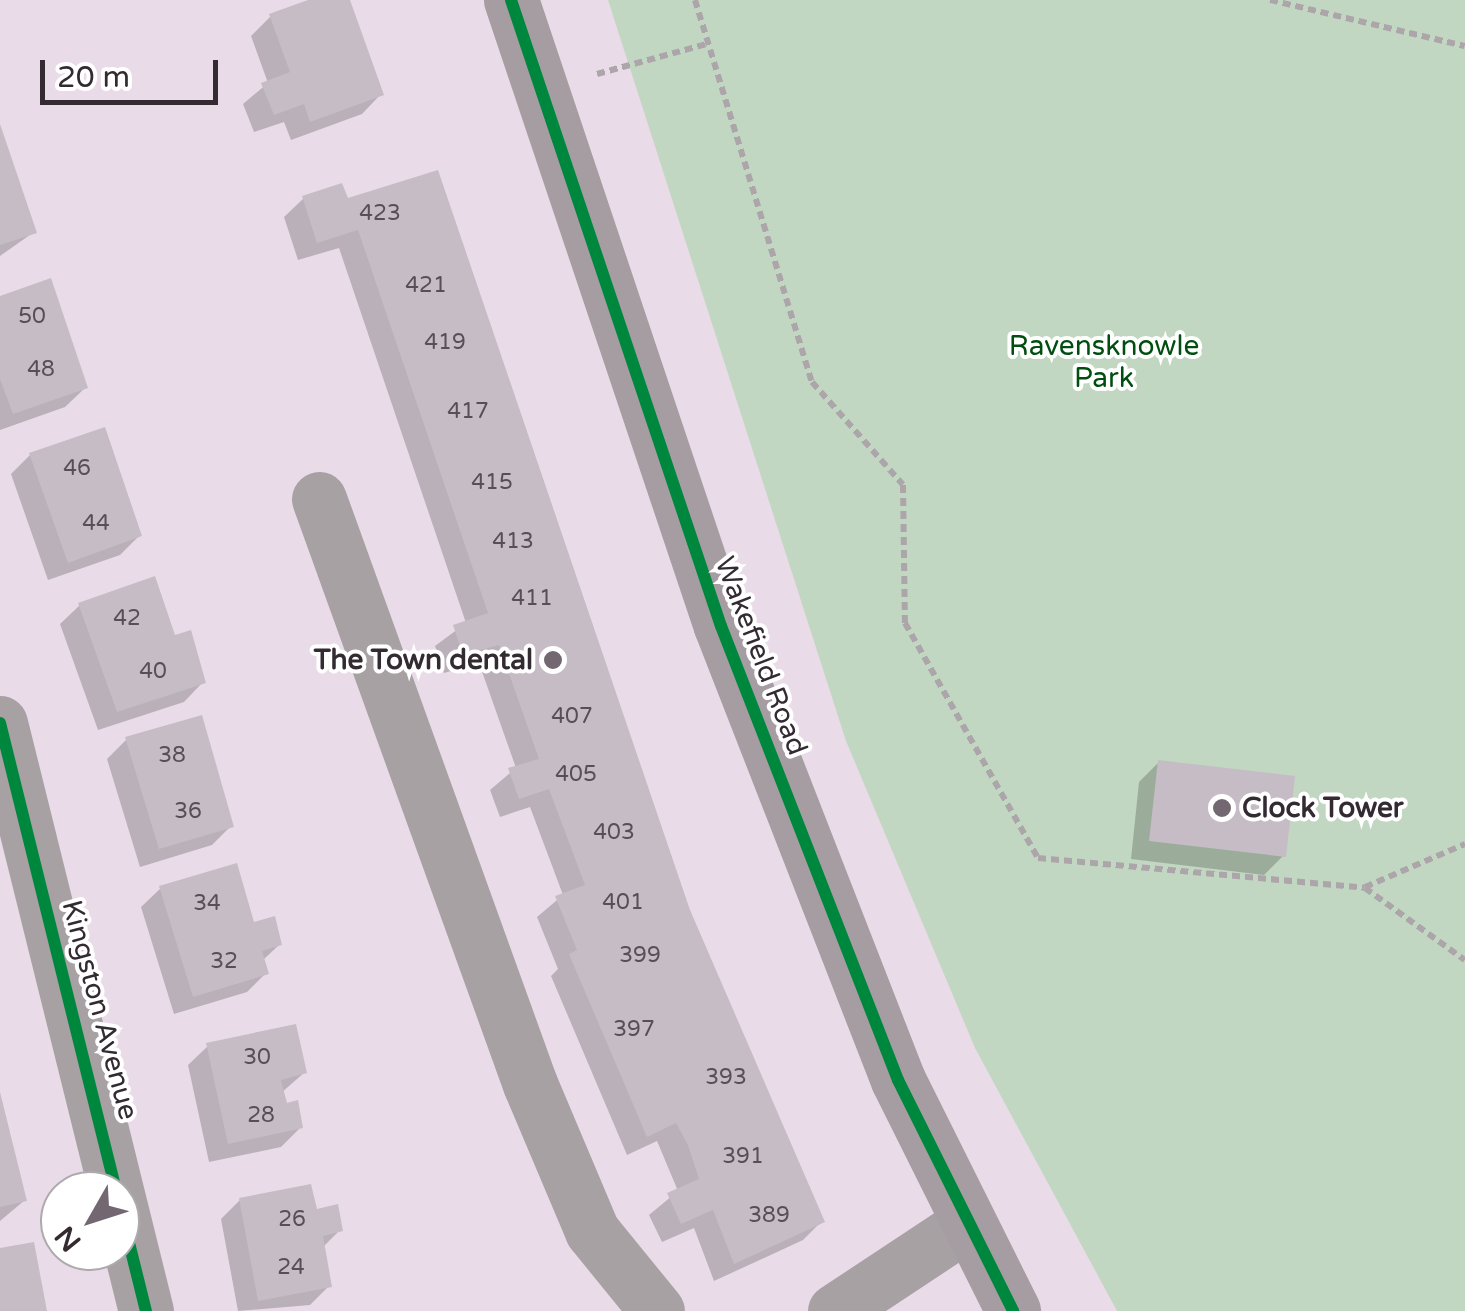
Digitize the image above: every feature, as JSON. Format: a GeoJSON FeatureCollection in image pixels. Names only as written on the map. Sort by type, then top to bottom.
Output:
{"type":"FeatureCollection","features":[{"type":"Feature","properties":{"kind":"highway","name":"Wakefield Road"},"geometry":{"type":"LineString","coordinates":[[511,0],[721,626],[965,1225],[1013,1311]]}},
{"type":"Feature","properties":{"kind":"street"},"geometry":{"type":"LineString","coordinates":[[319,499],[530,1084],[592,1231],[657,1311]]}},
{"type":"Feature","properties":{"kind":"street","name":"Kingston Avenue"},"geometry":{"type":"LineString","coordinates":[[0,722],[146,1311]]}},
{"type":"Feature","properties":{"kind":"street"},"geometry":{"type":"LineString","coordinates":[[835,1311],[965,1225]]}},
{"type":"Feature","properties":{"kind":"path"},"geometry":{"type":"LineString","coordinates":[[694,0],[812,382],[903,485],[905,623],[1038,858],[1365,888],[1465,844]]}},
{"type":"Feature","properties":{"kind":"path"},"geometry":{"type":"LineString","coordinates":[[1270,0],[1465,46]]}},
{"type":"Feature","properties":{"kind":"path"},"geometry":{"type":"LineString","coordinates":[[540,92],[707,44]]}},
{"type":"Feature","properties":{"kind":"path"},"geometry":{"type":"LineString","coordinates":[[1365,888],[1465,960]]}},
{"type":"Feature","properties":{"kind":"green space","name":"Ravensknowle Park"},"geometry":{"type":"Polygon","coordinates":[[[608,0],[1465,0],[1465,1311],[1117,1311],[975,1048],[846,741],[608,0]]]}},
{"type":"Feature","properties":{"kind":"building"},"geometry":{"type":"Polygon","coordinates":[[[308,0],[350,0],[384,95],[310,122],[304,104],[274,115],[261,83],[290,72],[269,14],[308,0]]]}},
{"type":"Feature","properties":{"kind":"building"},"geometry":{"type":"Polygon","coordinates":[[[0,124],[37,233],[0,245],[0,124]]]}},
{"type":"Feature","properties":{"kind":"building"},"geometry":{"type":"Polygon","coordinates":[[[438,170],[690,910],[825,1222],[734,1264],[713,1210],[681,1224],[667,1193],[699,1179],[688,1145],[676,1123],[647,1137],[569,954],[577,950],[555,896],[585,885],[549,789],[519,799],[508,768],[539,759],[499,645],[463,655],[453,625],[488,613],[358,230],[317,243],[302,196],[342,183],[348,198],[438,170]]]}},
{"type":"Feature","properties":{"kind":"building"},"geometry":{"type":"Polygon","coordinates":[[[51,278],[88,388],[13,414],[0,379],[0,296],[51,278]]]}},
{"type":"Feature","properties":{"kind":"building"},"geometry":{"type":"Polygon","coordinates":[[[105,427],[142,536],[68,563],[29,453],[105,427]]]}},
{"type":"Feature","properties":{"kind":"building"},"geometry":{"type":"Polygon","coordinates":[[[155,576],[175,635],[191,630],[206,683],[117,712],[78,603],[155,576]]]}},
{"type":"Feature","properties":{"kind":"building"},"geometry":{"type":"Polygon","coordinates":[[[202,715],[234,827],[159,849],[125,737],[202,715]]]}},
{"type":"Feature","properties":{"kind":"building","name":"Clock Tower"},"geometry":{"type":"Polygon","coordinates":[[[1158,760],[1295,776],[1286,857],[1149,841],[1158,760]]]}},
{"type":"Feature","properties":{"kind":"building"},"geometry":{"type":"Polygon","coordinates":[[[237,863],[254,922],[275,916],[282,945],[262,951],[269,974],[193,997],[159,886],[237,863]]]}},
{"type":"Feature","properties":{"kind":"building"},"geometry":{"type":"Polygon","coordinates":[[[296,1024],[307,1073],[281,1080],[287,1103],[298,1100],[303,1128],[228,1144],[206,1043],[296,1024]]]}},
{"type":"Feature","properties":{"kind":"building"},"geometry":{"type":"Polygon","coordinates":[[[0,1092],[27,1201],[0,1207],[0,1092]]]}},
{"type":"Feature","properties":{"kind":"building"},"geometry":{"type":"Polygon","coordinates":[[[311,1184],[317,1209],[338,1204],[343,1231],[323,1236],[332,1287],[258,1301],[239,1198],[311,1184]]]}},
{"type":"Feature","properties":{"kind":"building"},"geometry":{"type":"Polygon","coordinates":[[[34,1242],[47,1311],[0,1311],[0,1248],[34,1242]]]}},
{"type":"Feature","properties":{"kind":"cycle path"},"geometry":{"type":"LineString","coordinates":[[511,0],[721,626],[898,1080],[1013,1311]]}},
{"type":"Feature","properties":{"kind":"cycle path"},"geometry":{"type":"LineString","coordinates":[[0,723],[146,1311]]}},
{"type":"Feature","properties":{"kind":"place","name":"The Town dental"},"geometry":{"type":"Point","coordinates":[553,660]}},
{"type":"Feature","properties":{"kind":"place","name":"Clock Tower"},"geometry":{"type":"Point","coordinates":[1222,808]}}]}
